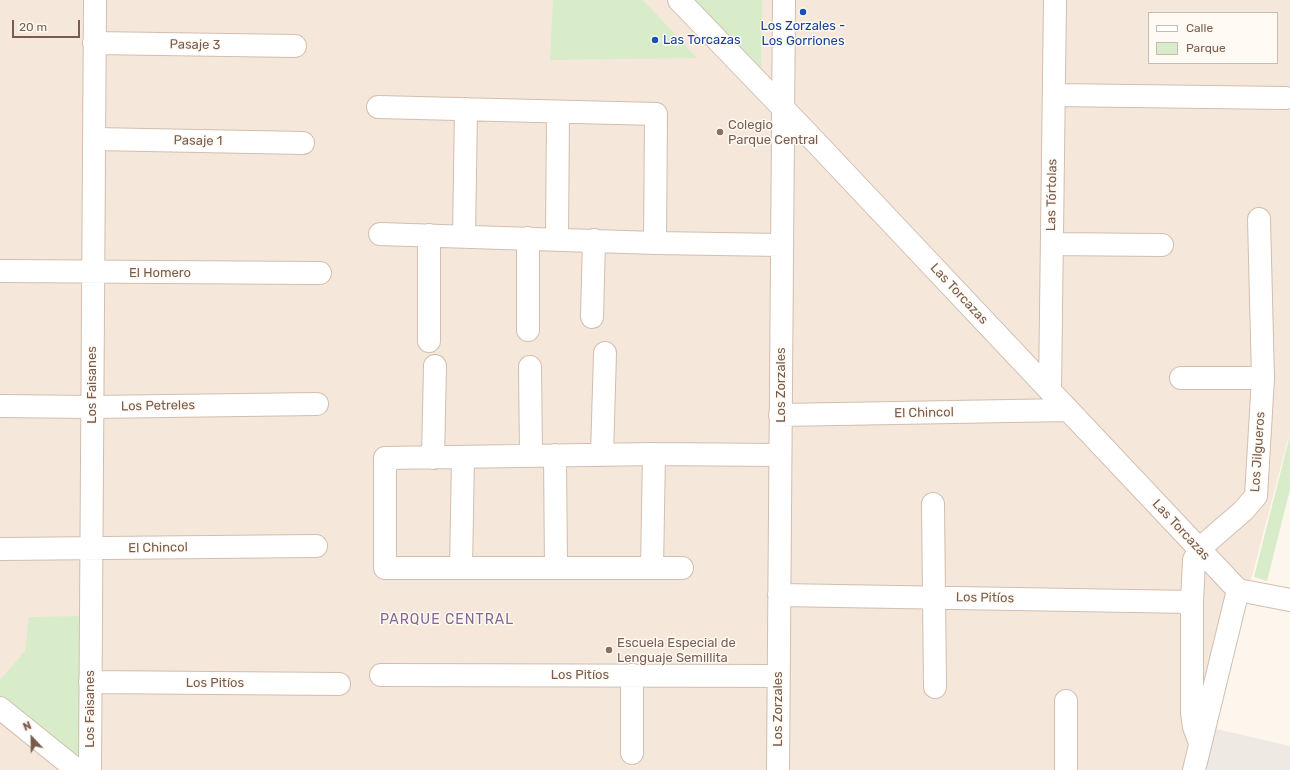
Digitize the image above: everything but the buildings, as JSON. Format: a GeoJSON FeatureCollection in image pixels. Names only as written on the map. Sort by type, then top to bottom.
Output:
{"type":"FeatureCollection","features":[{"type":"Feature","properties":{"kind":"street","name":"Los Faisanes"},"geometry":{"type":"LineString","coordinates":[[90,770],[95,0]]}},
{"type":"Feature","properties":{"kind":"street","name":"Las Torcazas"},"geometry":{"type":"LineString","coordinates":[[679,0],[783,107],[1238,590]]}},
{"type":"Feature","properties":{"kind":"street","name":"Los Zorzales"},"geometry":{"type":"LineString","coordinates":[[778,770],[784,0]]}},
{"type":"Feature","properties":{"kind":"street","name":"Las Tórtolas"},"geometry":{"type":"LineString","coordinates":[[1050,390],[1055,0]]}},
{"type":"Feature","properties":{"kind":"street","name":"Pasaje 3"},"geometry":{"type":"LineString","coordinates":[[94,43],[295,46]]}},
{"type":"Feature","properties":{"kind":"street"},"geometry":{"type":"LineString","coordinates":[[1054,95],[1286,98]]}},
{"type":"Feature","properties":{"kind":"street"},"geometry":{"type":"LineString","coordinates":[[378,107],[656,114],[655,242]]}},
{"type":"Feature","properties":{"kind":"street"},"geometry":{"type":"LineString","coordinates":[[464,236],[466,110]]}},
{"type":"Feature","properties":{"kind":"street"},"geometry":{"type":"LineString","coordinates":[[557,239],[558,112]]}},
{"type":"Feature","properties":{"kind":"street","name":"Pasaje 1"},"geometry":{"type":"LineString","coordinates":[[94,139],[303,143]]}},
{"type":"Feature","properties":{"kind":"street","name":"Los Jilgueros"},"geometry":{"type":"LineString","coordinates":[[1199,549],[1243,511],[1256,496],[1263,378],[1259,219]]}},
{"type":"Feature","properties":{"kind":"street"},"geometry":{"type":"LineString","coordinates":[[380,234],[782,245]]}},
{"type":"Feature","properties":{"kind":"street"},"geometry":{"type":"LineString","coordinates":[[429,235],[429,341]]}},
{"type":"Feature","properties":{"kind":"street"},"geometry":{"type":"LineString","coordinates":[[528,238],[528,330]]}},
{"type":"Feature","properties":{"kind":"street"},"geometry":{"type":"LineString","coordinates":[[592,317],[594,240]]}},
{"type":"Feature","properties":{"kind":"street"},"geometry":{"type":"LineString","coordinates":[[1052,244],[1162,245]]}},
{"type":"Feature","properties":{"kind":"street","name":"El Homero"},"geometry":{"type":"LineString","coordinates":[[0,272],[320,273]]}},
{"type":"Feature","properties":{"kind":"street"},"geometry":{"type":"LineString","coordinates":[[602,455],[605,353]]}},
{"type":"Feature","properties":{"kind":"street"},"geometry":{"type":"LineString","coordinates":[[433,458],[435,366]]}},
{"type":"Feature","properties":{"kind":"street"},"geometry":{"type":"LineString","coordinates":[[530,367],[531,456]]}},
{"type":"Feature","properties":{"kind":"street"},"geometry":{"type":"LineString","coordinates":[[1181,378],[1263,378]]}},
{"type":"Feature","properties":{"kind":"street","name":"Los Petreles"},"geometry":{"type":"LineString","coordinates":[[0,406],[92,407],[317,404]]}},
{"type":"Feature","properties":{"kind":"street","name":"El Chincol"},"geometry":{"type":"LineString","coordinates":[[780,415],[1068,410]]}},
{"type":"Feature","properties":{"kind":"street"},"geometry":{"type":"LineString","coordinates":[[652,568],[654,454]]}},
{"type":"Feature","properties":{"kind":"street"},"geometry":{"type":"LineString","coordinates":[[682,568],[385,568],[384,458],[654,454],[780,455]]}},
{"type":"Feature","properties":{"kind":"street"},"geometry":{"type":"LineString","coordinates":[[555,455],[556,568]]}},
{"type":"Feature","properties":{"kind":"street"},"geometry":{"type":"LineString","coordinates":[[461,568],[463,458]]}},
{"type":"Feature","properties":{"kind":"street"},"geometry":{"type":"LineString","coordinates":[[934,504],[935,687]]}},
{"type":"Feature","properties":{"kind":"street","name":"El Chincol"},"geometry":{"type":"LineString","coordinates":[[0,549],[316,546]]}},
{"type":"Feature","properties":{"kind":"street"},"geometry":{"type":"LineString","coordinates":[[1199,549],[1194,560],[1192,602],[1192,713],[1194,727],[1200,743]]}},
{"type":"Feature","properties":{"kind":"street"},"geometry":{"type":"LineString","coordinates":[[1194,770],[1238,590],[1290,600]]}},
{"type":"Feature","properties":{"kind":"street","name":"Los Pitíos"},"geometry":{"type":"LineString","coordinates":[[779,595],[1192,602]]}},
{"type":"Feature","properties":{"kind":"street"},"geometry":{"type":"LineString","coordinates":[[632,675],[632,753]]}},
{"type":"Feature","properties":{"kind":"street","name":"Los Pitíos"},"geometry":{"type":"LineString","coordinates":[[382,676],[778,676]]}},
{"type":"Feature","properties":{"kind":"street","name":"Los Pitíos"},"geometry":{"type":"LineString","coordinates":[[90,682],[339,684]]}},
{"type":"Feature","properties":{"kind":"street"},"geometry":{"type":"LineString","coordinates":[[1066,700],[1066,770]]}},
{"type":"Feature","properties":{"kind":"street"},"geometry":{"type":"LineString","coordinates":[[0,708],[77,770]]}},
{"type":"Feature","properties":{"kind":"shaded area"},"geometry":{"type":"Polygon","coordinates":[[[0,0],[1290,0],[1290,432],[1212,728],[1203,770],[0,770],[0,0]]]}},
{"type":"Feature","properties":{"kind":"shaded area"},"geometry":{"type":"Polygon","coordinates":[[[1212,728],[1290,746],[1290,770],[1203,770],[1212,728]]]}},
{"type":"Feature","properties":{"kind":"green space"},"geometry":{"type":"Polygon","coordinates":[[[553,0],[643,0],[697,58],[550,60],[553,0]]]}},
{"type":"Feature","properties":{"kind":"green space"},"geometry":{"type":"Polygon","coordinates":[[[687,0],[762,0],[761,78],[687,0]]]}},
{"type":"Feature","properties":{"kind":"green space"},"geometry":{"type":"Polygon","coordinates":[[[1290,435],[1290,489],[1267,581],[1254,577],[1290,435]]]}},
{"type":"Feature","properties":{"kind":"green space"},"geometry":{"type":"Polygon","coordinates":[[[86,616],[84,770],[0,698],[0,680],[25,651],[29,617],[86,616]]]}},
{"type":"Feature","properties":{"kind":"place","name":"Los Zorzales - Los Gorriones"},"geometry":{"type":"Point","coordinates":[803,12]}},
{"type":"Feature","properties":{"kind":"place","name":"Las Torcazas"},"geometry":{"type":"Point","coordinates":[655,40]}},
{"type":"Feature","properties":{"kind":"place","name":"Colegio Parque Central"},"geometry":{"type":"Point","coordinates":[720,132]}},
{"type":"Feature","properties":{"kind":"place","name":"Escuela Especial de Lenguaje Semillita"},"geometry":{"type":"Point","coordinates":[609,650]}},
{"type":"Feature","properties":{"kind":"district","name":"PARQUE CENTRAL"},"geometry":{"type":"Point","coordinates":[447,620]}}]}
